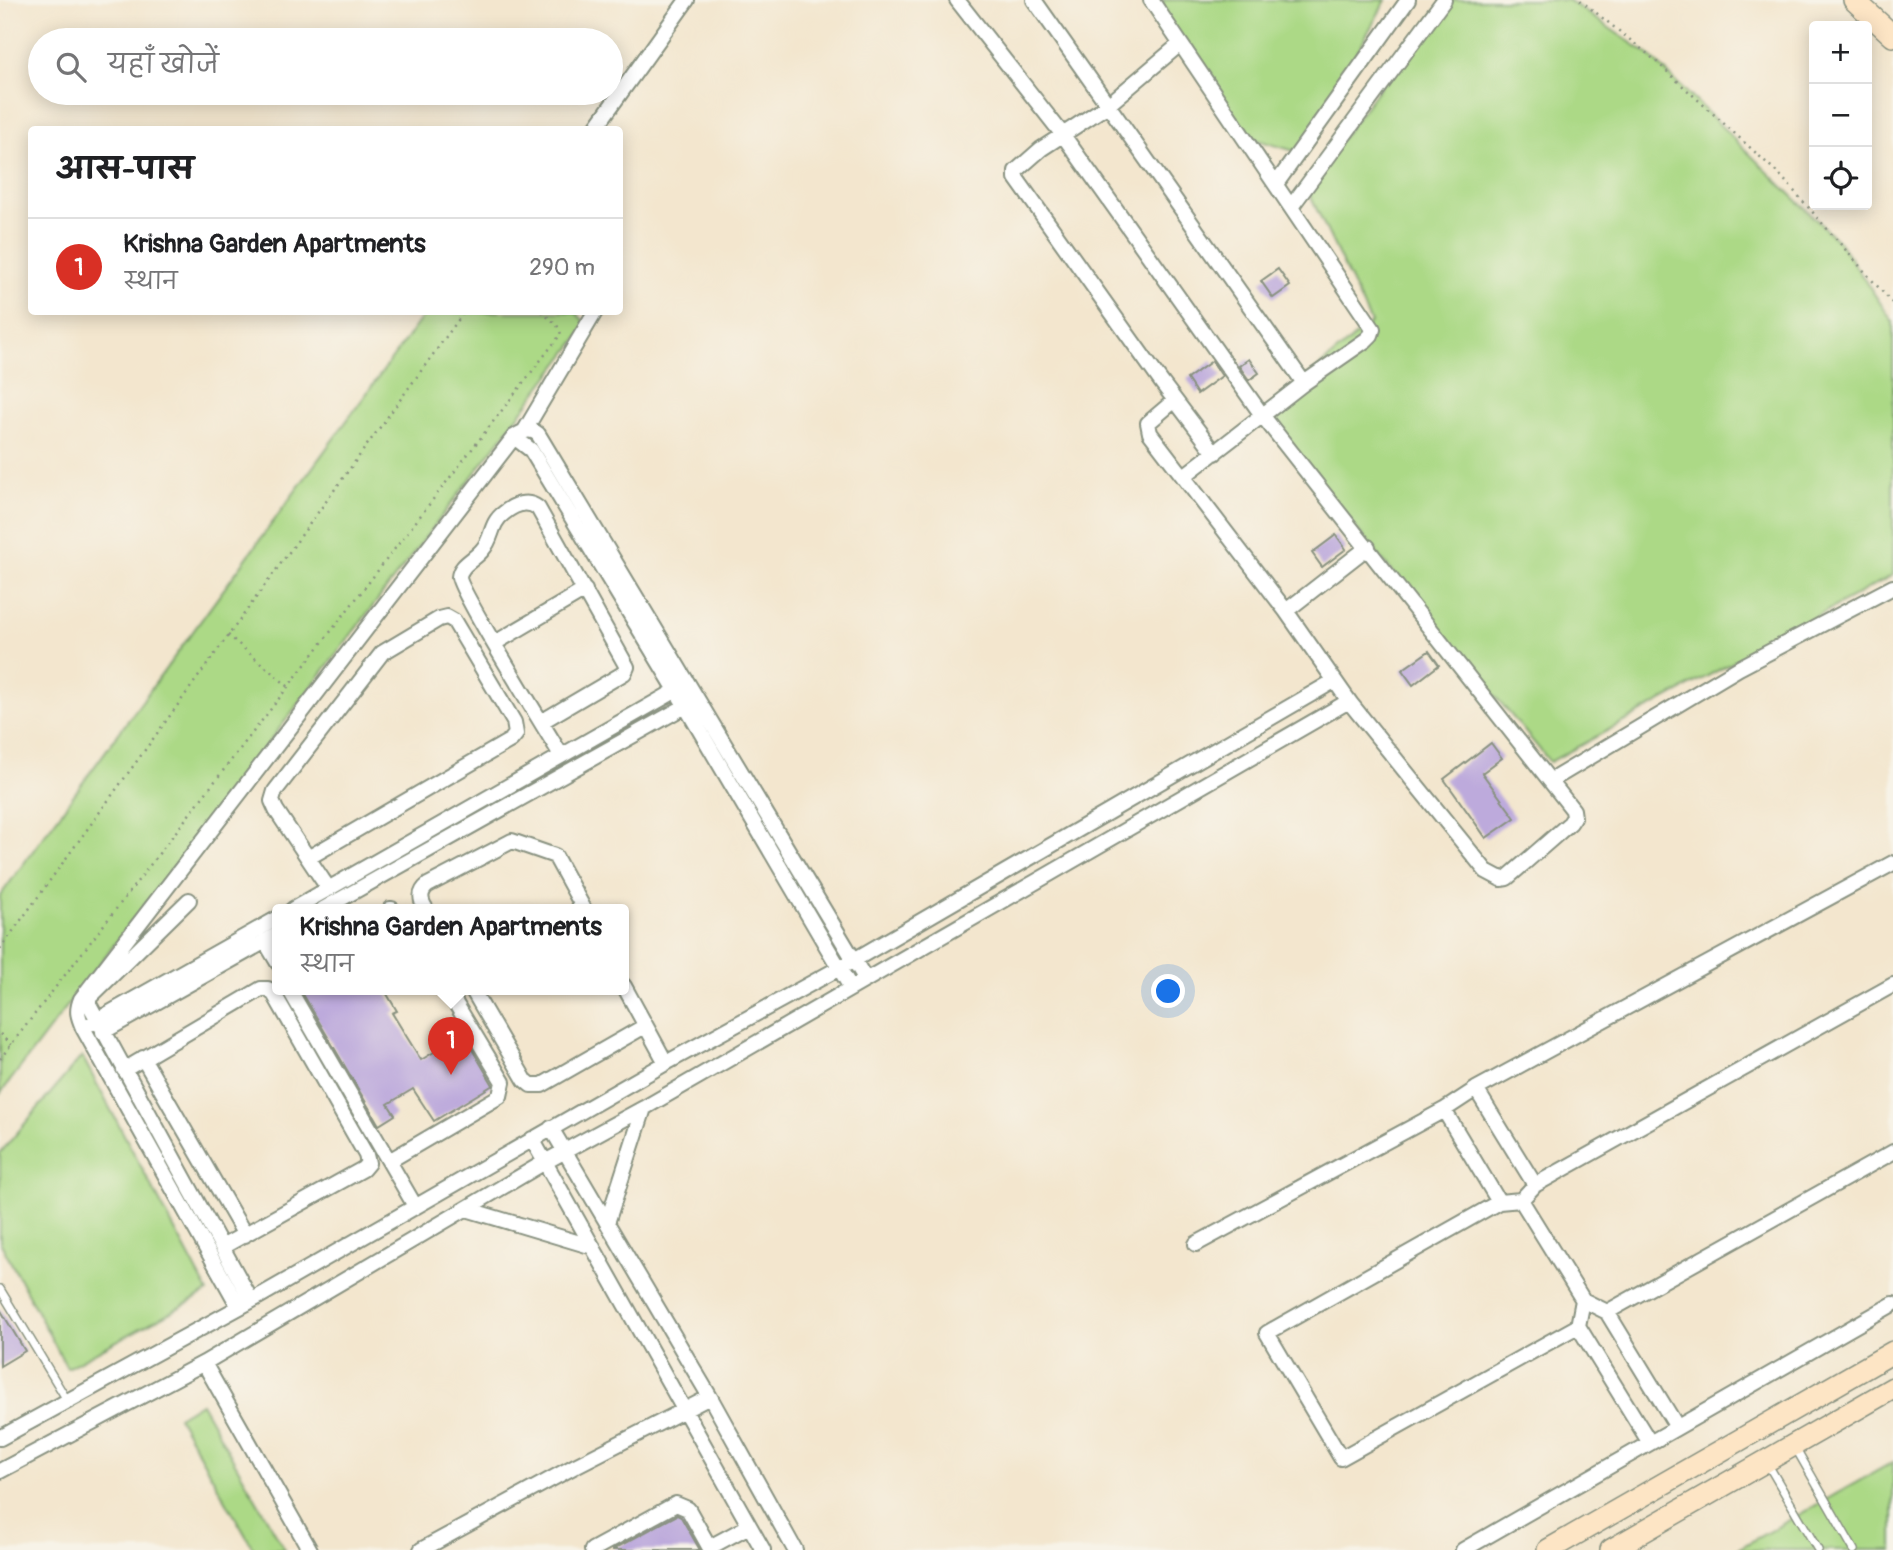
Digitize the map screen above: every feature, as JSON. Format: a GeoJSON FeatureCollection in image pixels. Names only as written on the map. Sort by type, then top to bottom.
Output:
{"type":"FeatureCollection","features":[{"type":"Feature","properties":{"kind":"main road"},"geometry":{"type":"LineString","coordinates":[[1854,0],[1893,36]]}},
{"type":"Feature","properties":{"kind":"main road"},"geometry":{"type":"LineString","coordinates":[[1548,1550],[1893,1352]]}},
{"type":"Feature","properties":{"kind":"main road"},"geometry":{"type":"LineString","coordinates":[[1611,1550],[1893,1388]]}},
{"type":"Feature","properties":{"kind":"street"},"geometry":{"type":"LineString","coordinates":[[623,89],[687,0]]}},
{"type":"Feature","properties":{"kind":"street"},"geometry":{"type":"LineString","coordinates":[[957,0],[1063,135],[1262,415],[1573,810],[1574,817],[1570,823],[1513,873],[1501,879],[1486,871],[1349,701],[1286,611],[1147,428],[1148,423],[1175,400]]}},
{"type":"Feature","properties":{"kind":"street"},"geometry":{"type":"LineString","coordinates":[[1034,0],[1304,383]]}},
{"type":"Feature","properties":{"kind":"street"},"geometry":{"type":"LineString","coordinates":[[1151,0],[1373,329],[1366,340],[1304,383],[1184,476]]}},
{"type":"Feature","properties":{"kind":"street"},"geometry":{"type":"LineString","coordinates":[[1276,184],[1408,0]]}},
{"type":"Feature","properties":{"kind":"street"},"geometry":{"type":"LineString","coordinates":[[1291,206],[1444,0]]}},
{"type":"Feature","properties":{"kind":"street"},"geometry":{"type":"LineString","coordinates":[[1180,44],[1108,105],[1019,167],[1016,178],[1215,453]]}},
{"type":"Feature","properties":{"kind":"street"},"geometry":{"type":"LineString","coordinates":[[597,126],[612,105]]}},
{"type":"Feature","properties":{"kind":"street"},"geometry":{"type":"LineString","coordinates":[[245,1303],[83,1028],[77,1013],[81,999],[519,434],[593,315]]}},
{"type":"Feature","properties":{"kind":"street"},"geometry":{"type":"LineString","coordinates":[[519,434],[683,687],[699,699],[866,980]]}},
{"type":"Feature","properties":{"kind":"street"},"geometry":{"type":"LineString","coordinates":[[541,722],[624,673],[627,667],[538,508],[531,503],[513,507],[498,518],[485,548],[463,567],[459,582],[464,592],[495,643],[541,722],[561,755]]}},
{"type":"Feature","properties":{"kind":"street"},"geometry":{"type":"LineString","coordinates":[[1286,611],[1368,547]]}},
{"type":"Feature","properties":{"kind":"street"},"geometry":{"type":"LineString","coordinates":[[1550,781],[1739,668],[1893,587]]}},
{"type":"Feature","properties":{"kind":"street"},"geometry":{"type":"LineString","coordinates":[[495,643],[585,590]]}},
{"type":"Feature","properties":{"kind":"street"},"geometry":{"type":"LineString","coordinates":[[308,858],[511,740],[516,734],[514,722],[454,621],[447,617],[439,619],[382,653],[275,792],[272,801],[276,810],[308,858],[329,889]]}},
{"type":"Feature","properties":{"kind":"street"},"geometry":{"type":"LineString","coordinates":[[0,1438],[245,1303],[666,1062],[854,960],[1334,681]]}},
{"type":"Feature","properties":{"kind":"street"},"geometry":{"type":"LineString","coordinates":[[683,687],[685,706],[851,988]]}},
{"type":"Feature","properties":{"kind":"street"},"geometry":{"type":"LineString","coordinates":[[302,904],[683,687]]}},
{"type":"Feature","properties":{"kind":"street"},"geometry":{"type":"LineString","coordinates":[[332,904],[699,699]]}},
{"type":"Feature","properties":{"kind":"street"},"geometry":{"type":"LineString","coordinates":[[0,1471],[204,1363],[564,1151],[644,1108],[1349,701]]}},
{"type":"Feature","properties":{"kind":"street"},"geometry":{"type":"LineString","coordinates":[[424,904],[422,890],[512,841],[555,856],[581,904]]}},
{"type":"Feature","properties":{"kind":"street"},"geometry":{"type":"LineString","coordinates":[[1196,1244],[1893,863]]}},
{"type":"Feature","properties":{"kind":"street"},"geometry":{"type":"LineString","coordinates":[[189,900],[89,998],[89,1004],[222,1247],[245,1303]]}},
{"type":"Feature","properties":{"kind":"street"},"geometry":{"type":"LineString","coordinates":[[100,1026],[272,922]]}},
{"type":"Feature","properties":{"kind":"street"},"geometry":{"type":"LineString","coordinates":[[83,1028],[100,1026],[272,937]]}},
{"type":"Feature","properties":{"kind":"street"},"geometry":{"type":"LineString","coordinates":[[1578,1326],[1341,1458],[1266,1334],[1499,1202],[1521,1200],[1535,1185],[1893,985]]}},
{"type":"Feature","properties":{"kind":"street"},"geometry":{"type":"LineString","coordinates":[[124,1070],[261,989],[272,992]]}},
{"type":"Feature","properties":{"kind":"street"},"geometry":{"type":"LineString","coordinates":[[222,1247],[363,1169],[368,1163],[366,1155],[275,995]]}},
{"type":"Feature","properties":{"kind":"street"},"geometry":{"type":"LineString","coordinates":[[292,995],[415,1206]]}},
{"type":"Feature","properties":{"kind":"street"},"geometry":{"type":"LineString","coordinates":[[389,1161],[500,1096],[503,1090],[500,1076],[451,995]]}},
{"type":"Feature","properties":{"kind":"street"},"geometry":{"type":"LineString","coordinates":[[475,995],[525,1080],[537,1086],[645,1026]]}},
{"type":"Feature","properties":{"kind":"street"},"geometry":{"type":"LineString","coordinates":[[629,995],[666,1062]]}},
{"type":"Feature","properties":{"kind":"street"},"geometry":{"type":"LineString","coordinates":[[143,1058],[244,1235]]}},
{"type":"Feature","properties":{"kind":"street"},"geometry":{"type":"LineString","coordinates":[[1476,1089],[1535,1185]]}},
{"type":"Feature","properties":{"kind":"street"},"geometry":{"type":"LineString","coordinates":[[607,1223],[644,1108]]}},
{"type":"Feature","properties":{"kind":"street"},"geometry":{"type":"LineString","coordinates":[[1444,1110],[1499,1202]]}},
{"type":"Feature","properties":{"kind":"street"},"geometry":{"type":"LineString","coordinates":[[551,1128],[710,1397],[795,1550]]}},
{"type":"Feature","properties":{"kind":"street"},"geometry":{"type":"LineString","coordinates":[[532,1139],[763,1550]]}},
{"type":"Feature","properties":{"kind":"street"},"geometry":{"type":"LineString","coordinates":[[1607,1312],[1893,1152]]}},
{"type":"Feature","properties":{"kind":"street"},"geometry":{"type":"LineString","coordinates":[[1521,1200],[1583,1300],[1607,1312],[1677,1427]]}},
{"type":"Feature","properties":{"kind":"street"},"geometry":{"type":"LineString","coordinates":[[466,1209],[593,1247]]}},
{"type":"Feature","properties":{"kind":"street"},"geometry":{"type":"LineString","coordinates":[[1583,1300],[1578,1326],[1650,1443]]}},
{"type":"Feature","properties":{"kind":"street"},"geometry":{"type":"LineString","coordinates":[[1463,1550],[1893,1304]]}},
{"type":"Feature","properties":{"kind":"street"},"geometry":{"type":"LineString","coordinates":[[204,1363],[310,1550]]}},
{"type":"Feature","properties":{"kind":"street"},"geometry":{"type":"LineString","coordinates":[[421,1550],[577,1465],[710,1397]]}},
{"type":"Feature","properties":{"kind":"street"},"geometry":{"type":"LineString","coordinates":[[592,1550],[676,1504],[688,1509],[710,1549],[749,1526]]}},
{"type":"Feature","properties":{"kind":"lane"},"geometry":{"type":"LineString","coordinates":[[0,1289],[68,1400]]}},
{"type":"Feature","properties":{"kind":"lane"},"geometry":{"type":"LineString","coordinates":[[1794,1445],[1854,1550]]}},
{"type":"Feature","properties":{"kind":"lane"},"geometry":{"type":"LineString","coordinates":[[1766,1461],[1818,1550]]}},
{"type":"Feature","properties":{"kind":"path"},"geometry":{"type":"LineString","coordinates":[[1580,0],[1649,55],[1780,176],[1893,304]]}},
{"type":"Feature","properties":{"kind":"path"},"geometry":{"type":"LineString","coordinates":[[0,949],[462,315]]}},
{"type":"Feature","properties":{"kind":"path"},"geometry":{"type":"LineString","coordinates":[[0,1059],[561,334],[545,315]]}},
{"type":"Feature","properties":{"kind":"path"},"geometry":{"type":"LineString","coordinates":[[228,635],[289,687]]}},
{"type":"Feature","properties":{"kind":"path"},"geometry":{"type":"LineString","coordinates":[[0,1034],[11,1045]]}},
{"type":"Feature","properties":{"kind":"green space"},"geometry":{"type":"Polygon","coordinates":[[[1163,0],[1386,0],[1314,130],[1298,152],[1243,136],[1162,17],[1163,0]]]}},
{"type":"Feature","properties":{"kind":"green space"},"geometry":{"type":"Polygon","coordinates":[[[1444,0],[1568,0],[1649,55],[1840,243],[1893,322],[1893,575],[1550,762],[1262,415],[1371,323],[1306,187],[1444,0]]]}},
{"type":"Feature","properties":{"kind":"green space"},"geometry":{"type":"Polygon","coordinates":[[[424,315],[578,315],[588,325],[0,1094],[0,896],[424,315]]]}},
{"type":"Feature","properties":{"kind":"green space"},"geometry":{"type":"Polygon","coordinates":[[[82,1056],[208,1292],[67,1368],[0,1242],[0,1153],[82,1056]]]}},
{"type":"Feature","properties":{"kind":"green space"},"geometry":{"type":"Polygon","coordinates":[[[201,1403],[285,1550],[254,1550],[178,1417],[201,1403]]]}},
{"type":"Feature","properties":{"kind":"green space"},"geometry":{"type":"Polygon","coordinates":[[[1893,1462],[1893,1550],[1736,1550],[1893,1462]]]}},
{"type":"Feature","properties":{"kind":"building"},"geometry":{"type":"Polygon","coordinates":[[[1278,269],[1290,286],[1273,298],[1261,281],[1278,269]]]}},
{"type":"Feature","properties":{"kind":"building"},"geometry":{"type":"Polygon","coordinates":[[[1249,359],[1259,373],[1249,380],[1239,366],[1249,359]]]}},
{"type":"Feature","properties":{"kind":"building"},"geometry":{"type":"Polygon","coordinates":[[[1212,361],[1222,376],[1197,394],[1187,379],[1212,361]]]}},
{"type":"Feature","properties":{"kind":"building"},"geometry":{"type":"Polygon","coordinates":[[[1336,535],[1346,549],[1322,567],[1312,553],[1336,535]]]}},
{"type":"Feature","properties":{"kind":"building"},"geometry":{"type":"Polygon","coordinates":[[[1429,651],[1439,665],[1413,685],[1402,670],[1429,651]]]}},
{"type":"Feature","properties":{"kind":"building"},"geometry":{"type":"Polygon","coordinates":[[[1491,743],[1502,758],[1482,773],[1515,818],[1486,838],[1444,779],[1491,743]]]}},
{"type":"Feature","properties":{"kind":"building"},"geometry":{"type":"Polygon","coordinates":[[[303,995],[388,995],[397,1011],[392,1013],[421,1060],[444,1046],[437,1035],[456,1022],[493,1085],[434,1121],[413,1089],[388,1104],[395,1115],[379,1125],[303,995]]]}},
{"type":"Feature","properties":{"kind":"building"},"geometry":{"type":"Polygon","coordinates":[[[0,1309],[25,1351],[0,1366],[0,1309]]]}},
{"type":"Feature","properties":{"kind":"building"},"geometry":{"type":"Polygon","coordinates":[[[677,1515],[681,1517],[700,1550],[612,1550],[677,1515]]]}},
{"type":"Feature","properties":{"kind":"place","name":"Krishna Garden Apartments"},"geometry":{"type":"Point","coordinates":[451,1075]}}]}
